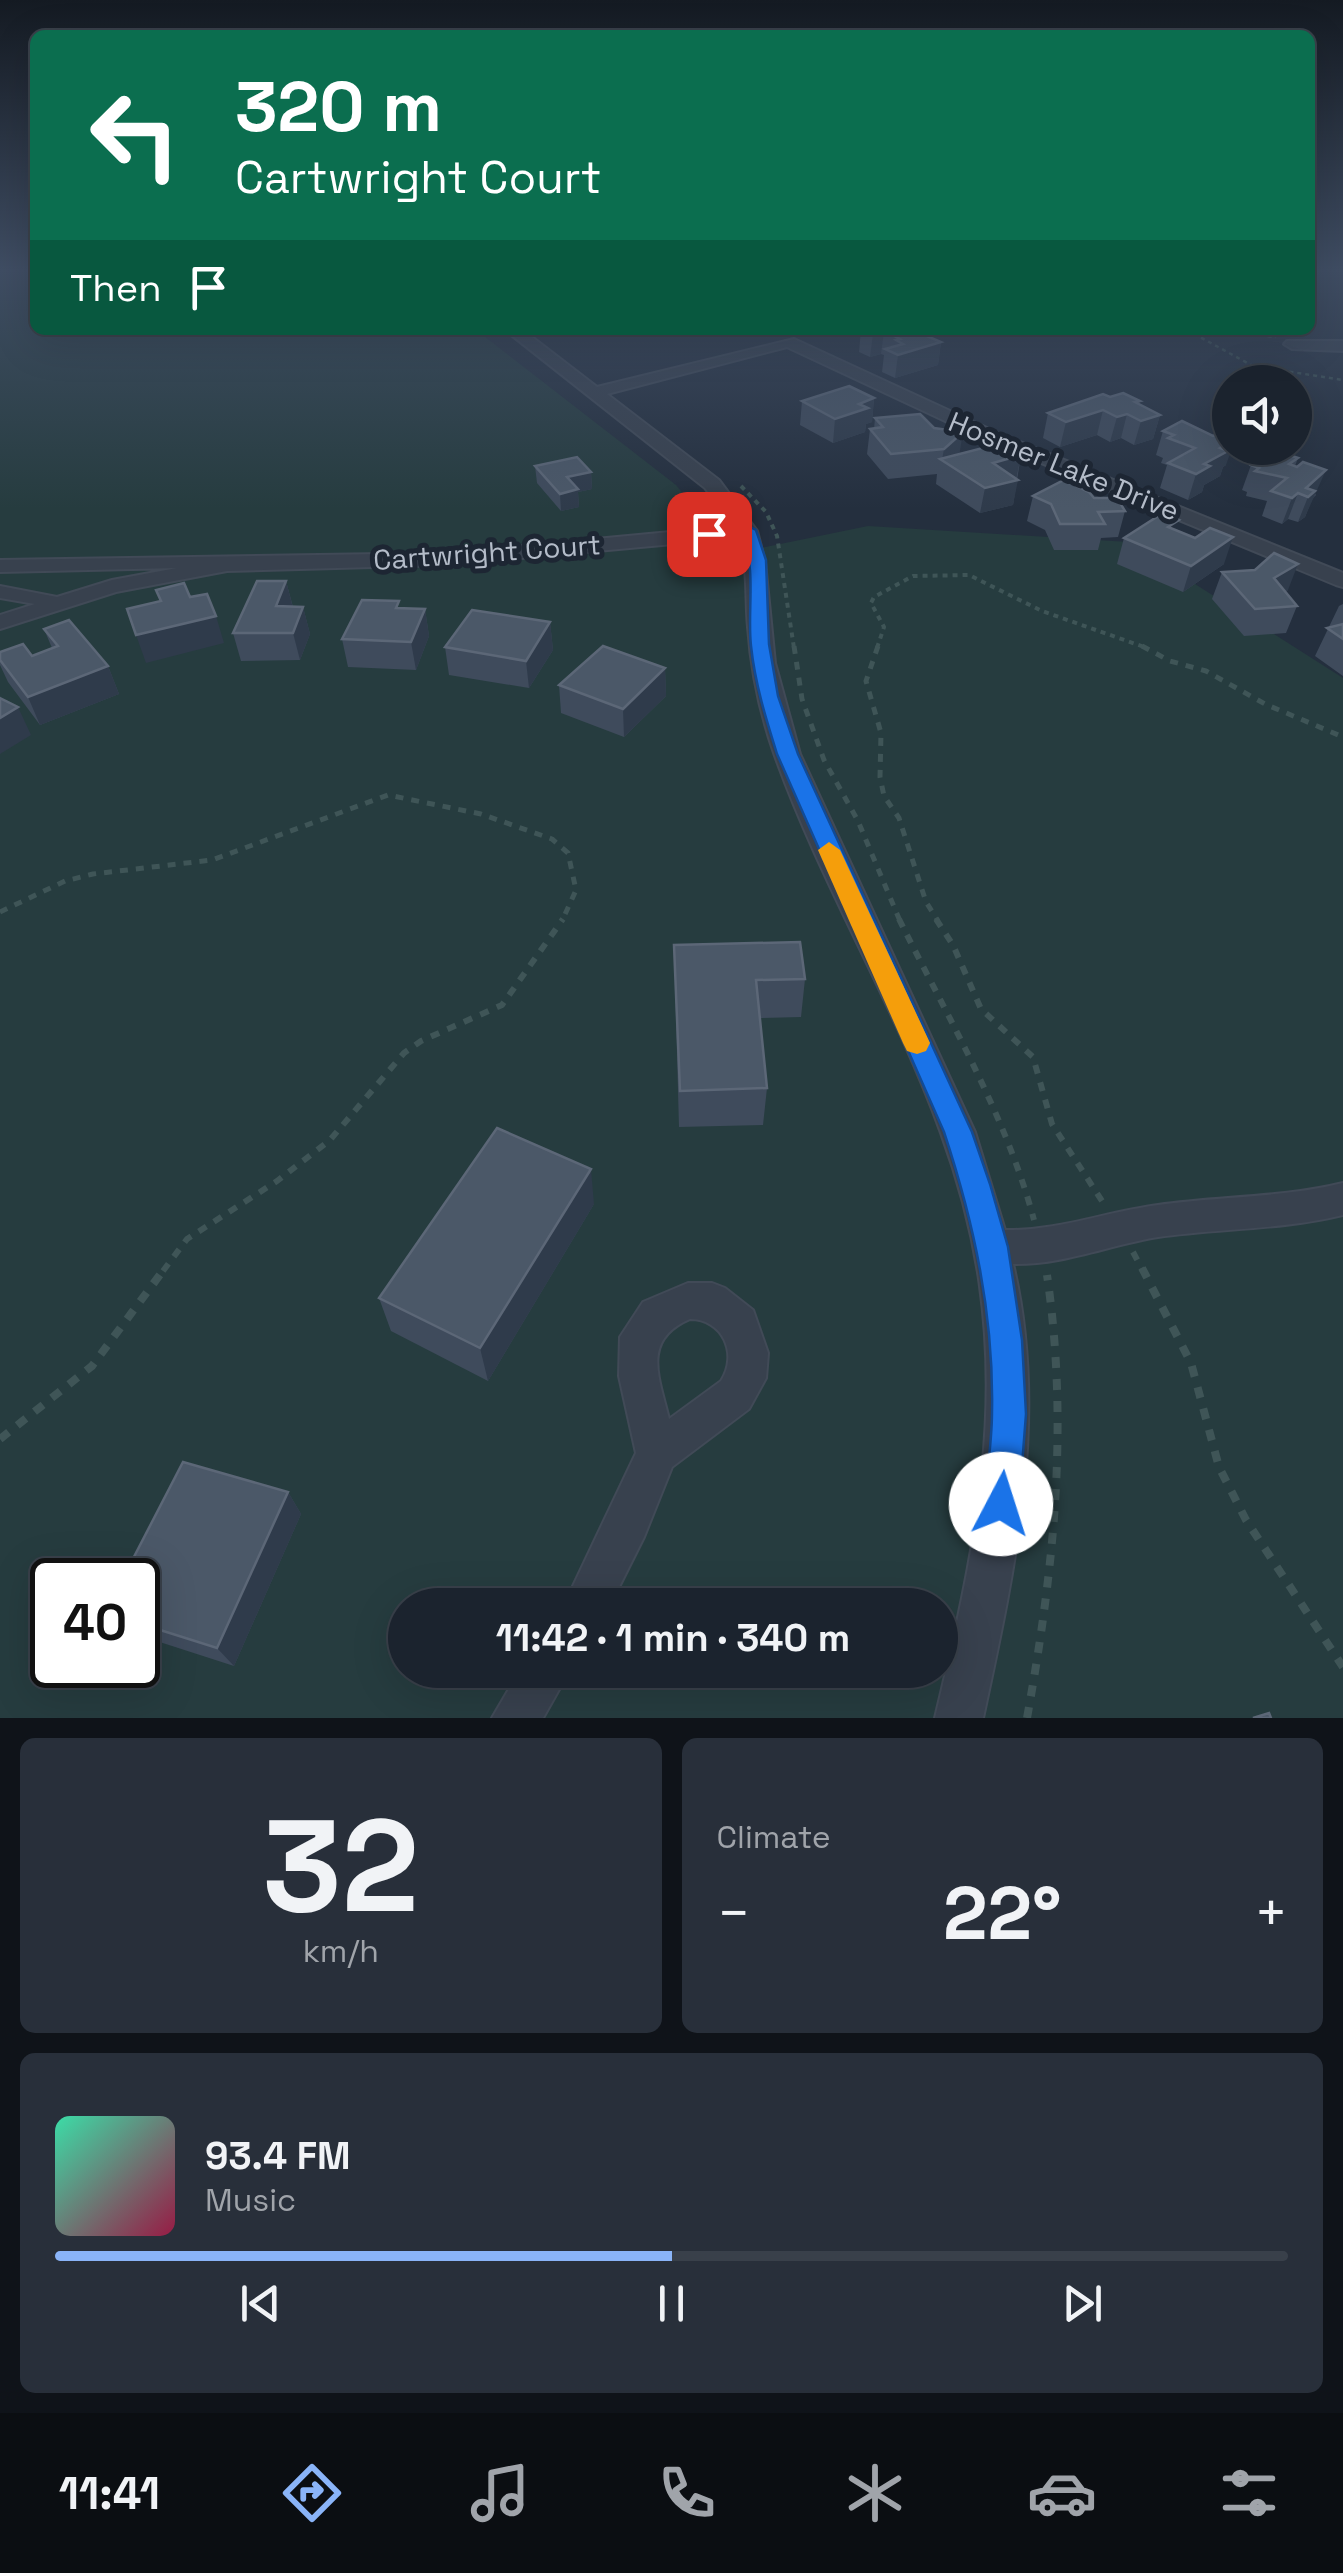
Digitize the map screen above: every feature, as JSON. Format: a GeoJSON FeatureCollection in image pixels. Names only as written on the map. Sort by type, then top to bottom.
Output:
{"type":"FeatureCollection","features":[{"type":"Feature","properties":{"kind":"street"},"geometry":{"type":"LineString","coordinates":[[536,348],[712,484],[748,530],[758,560],[760,644],[768,696],[787,754],[958,1132],[993,1247],[1006,1340],[1009,1414],[998,1534],[959,1718]]}},
{"type":"Feature","properties":{"kind":"street"},"geometry":{"type":"LineString","coordinates":[[592,393],[765,348]]}},
{"type":"Feature","properties":{"kind":"street","name":"Hosmer Lake Drive"},"geometry":{"type":"LineString","coordinates":[[801,348],[888,393],[991,438],[1343,581]]}},
{"type":"Feature","properties":{"kind":"street","name":"Cartwright Court"},"geometry":{"type":"LineString","coordinates":[[0,566],[448,559],[748,530]]}},
{"type":"Feature","properties":{"kind":"street","name":"Cartwright Court"},"geometry":{"type":"LineString","coordinates":[[0,622],[58,600],[227,565]]}},
{"type":"Feature","properties":{"kind":"street"},"geometry":{"type":"LineString","coordinates":[[0,592],[58,600]]}},
{"type":"Feature","properties":{"kind":"street"},"geometry":{"type":"LineString","coordinates":[[993,1247],[1042,1248],[1157,1220],[1302,1209],[1343,1199]]}},
{"type":"Feature","properties":{"kind":"street"},"geometry":{"type":"LineString","coordinates":[[595,1588],[630,1522],[657,1453]]}},
{"type":"Feature","properties":{"kind":"street"},"geometry":{"type":"LineString","coordinates":[[516,1718],[535,1688]]}},
{"type":"Feature","properties":{"kind":"path"},"geometry":{"type":"LineString","coordinates":[[1221,348],[1254,366],[1343,380]]}},
{"type":"Feature","properties":{"kind":"path"},"geometry":{"type":"LineString","coordinates":[[1343,737],[1265,704],[1206,672],[1170,661],[1134,640],[1042,611],[969,575],[913,576],[884,589],[871,604],[884,627],[866,681],[882,733],[880,776],[884,796],[899,818],[926,902],[953,945],[982,1009],[1033,1057],[1052,1124],[1120,1231],[1191,1363],[1219,1466],[1246,1520],[1343,1667]]}},
{"type":"Feature","properties":{"kind":"path"},"geometry":{"type":"LineString","coordinates":[[0,912],[65,881],[92,874],[212,860],[388,795],[481,814],[552,839],[568,853],[576,890],[557,932],[502,1005],[421,1040],[404,1053],[330,1140],[277,1181],[187,1239],[92,1366],[0,1440]]}},
{"type":"Feature","properties":{"kind":"green space"},"geometry":{"type":"Polygon","coordinates":[[[0,348],[499,348],[676,485],[732,554],[868,526],[1129,542],[1343,678],[1343,1718],[0,1718],[0,348]]]}},
{"type":"Feature","properties":{"kind":"building"},"geometry":{"type":"Polygon","coordinates":[[[888,348],[921,348],[898,355],[885,349],[888,348]]]}},
{"type":"Feature","properties":{"kind":"building"},"geometry":{"type":"Polygon","coordinates":[[[849,386],[874,398],[859,404],[868,408],[835,419],[802,401],[849,386]]]}},
{"type":"Feature","properties":{"kind":"building"},"geometry":{"type":"Polygon","coordinates":[[[1123,393],[1160,415],[1141,421],[1103,410],[1066,422],[1048,413],[1103,394],[1110,397],[1123,393]]]}},
{"type":"Feature","properties":{"kind":"building"},"geometry":{"type":"Polygon","coordinates":[[[920,414],[934,428],[963,432],[944,449],[891,454],[870,429],[883,427],[875,418],[920,414]]]}},
{"type":"Feature","properties":{"kind":"building"},"geometry":{"type":"Polygon","coordinates":[[[1182,421],[1212,436],[1212,460],[1204,464],[1210,466],[1196,474],[1168,463],[1195,448],[1168,438],[1174,435],[1163,431],[1182,421]]]}},
{"type":"Feature","properties":{"kind":"building"},"geometry":{"type":"Polygon","coordinates":[[[1002,443],[1021,455],[993,463],[1018,480],[985,488],[940,459],[1002,443]]]}},
{"type":"Feature","properties":{"kind":"building"},"geometry":{"type":"Polygon","coordinates":[[[577,457],[591,472],[567,477],[578,489],[560,494],[535,466],[577,457]]]}},
{"type":"Feature","properties":{"kind":"building"},"geometry":{"type":"Polygon","coordinates":[[[1251,465],[1312,465],[1326,470],[1306,488],[1315,491],[1308,497],[1298,493],[1292,498],[1271,491],[1287,478],[1255,471],[1259,468],[1251,465]]]}},
{"type":"Feature","properties":{"kind":"building"},"geometry":{"type":"Polygon","coordinates":[[[1064,480],[1094,498],[1117,498],[1125,511],[1098,512],[1105,524],[1060,524],[1051,504],[1033,496],[1064,480]]]}},
{"type":"Feature","properties":{"kind":"building"},"geometry":{"type":"Polygon","coordinates":[[[1163,513],[1179,520],[1168,527],[1195,538],[1210,528],[1233,537],[1191,566],[1124,538],[1163,513]]]}},
{"type":"Feature","properties":{"kind":"building"},"geometry":{"type":"Polygon","coordinates":[[[1274,553],[1298,564],[1274,578],[1297,606],[1255,609],[1222,572],[1255,570],[1274,553]]]}},
{"type":"Feature","properties":{"kind":"building"},"geometry":{"type":"Polygon","coordinates":[[[257,581],[286,581],[276,606],[303,607],[293,633],[233,633],[257,581]]]}},
{"type":"Feature","properties":{"kind":"building"},"geometry":{"type":"Polygon","coordinates":[[[184,583],[190,597],[207,594],[216,616],[136,635],[127,609],[161,601],[156,590],[184,583]]]}},
{"type":"Feature","properties":{"kind":"building"},"geometry":{"type":"Polygon","coordinates":[[[362,600],[399,601],[396,608],[425,609],[411,642],[342,639],[362,600]]]}},
{"type":"Feature","properties":{"kind":"building"},"geometry":{"type":"Polygon","coordinates":[[[472,610],[550,622],[526,661],[445,647],[472,610]]]}},
{"type":"Feature","properties":{"kind":"building"},"geometry":{"type":"Polygon","coordinates":[[[69,620],[108,666],[28,697],[0,660],[0,652],[23,644],[32,656],[58,646],[44,629],[69,620]]]}},
{"type":"Feature","properties":{"kind":"building"},"geometry":{"type":"Polygon","coordinates":[[[1343,624],[1343,639],[1327,628],[1343,624]]]}},
{"type":"Feature","properties":{"kind":"building"},"geometry":{"type":"Polygon","coordinates":[[[603,646],[665,668],[623,709],[559,685],[603,646]]]}},
{"type":"Feature","properties":{"kind":"building"},"geometry":{"type":"Polygon","coordinates":[[[0,698],[18,707],[0,718],[0,698]]]}},
{"type":"Feature","properties":{"kind":"building"},"geometry":{"type":"Polygon","coordinates":[[[800,942],[805,979],[756,980],[767,1088],[680,1091],[674,945],[800,942]]]}},
{"type":"Feature","properties":{"kind":"building"},"geometry":{"type":"Polygon","coordinates":[[[497,1128],[591,1169],[480,1348],[379,1298],[497,1128]]]}},
{"type":"Feature","properties":{"kind":"building"},"geometry":{"type":"Polygon","coordinates":[[[183,1462],[288,1492],[217,1648],[160,1630],[160,1558],[133,1558],[183,1462]]]}},
{"type":"Feature","properties":{"kind":"slow traffic"},"geometry":{"type":"LineString","coordinates":[[829,850],[917,1043]]}},
{"type":"Feature","properties":{"kind":"route"},"geometry":{"type":"LineString","coordinates":[[709,534],[748,530],[754,544],[758,560],[760,644],[768,696],[787,754],[866,936],[958,1132],[975,1184],[993,1247],[1006,1340],[1009,1414],[1001,1504]]}}]}
